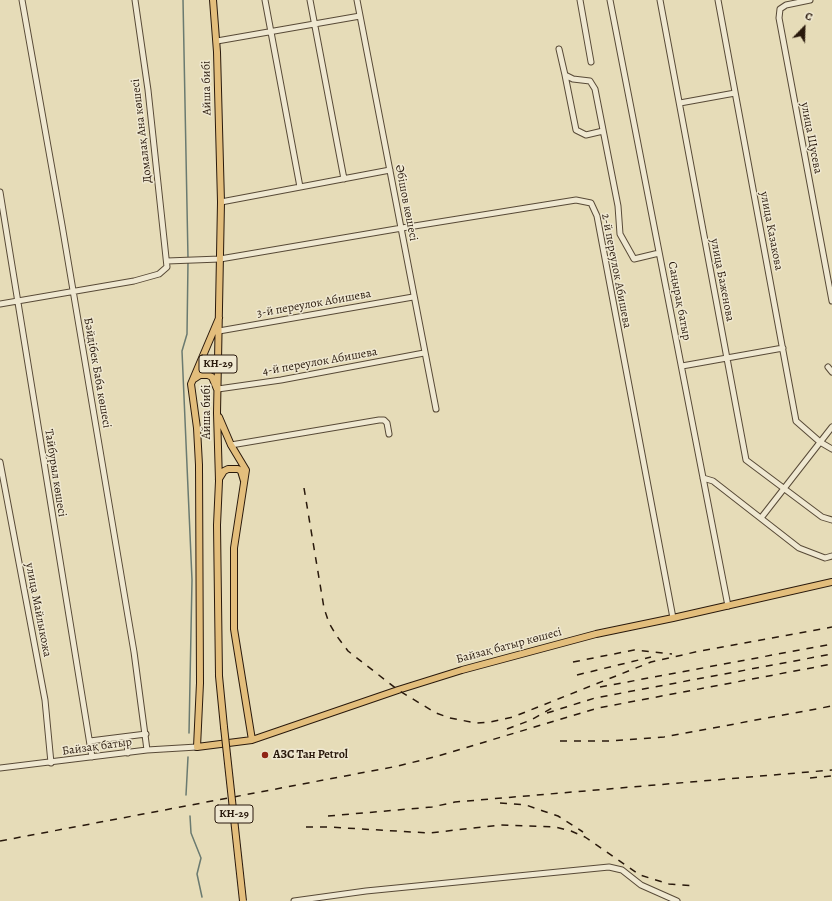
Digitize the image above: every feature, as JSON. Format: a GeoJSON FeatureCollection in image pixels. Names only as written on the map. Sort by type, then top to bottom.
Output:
{"type":"FeatureCollection","features":[{"type":"Feature","properties":{"kind":"main road","name":"Айша бибі"},"geometry":{"type":"LineString","coordinates":[[213,0],[217,41],[220,202],[217,414],[219,481],[217,525],[219,676],[243,901]]}},
{"type":"Feature","properties":{"kind":"main road"},"geometry":{"type":"LineString","coordinates":[[197,747],[199,715],[199,465],[197,428],[191,384],[219,318]]}},
{"type":"Feature","properties":{"kind":"main road"},"geometry":{"type":"LineString","coordinates":[[191,384],[196,377],[208,375],[212,377],[218,391]]}},
{"type":"Feature","properties":{"kind":"main road"},"geometry":{"type":"LineString","coordinates":[[217,414],[231,445],[246,470],[234,548],[234,629],[252,740]]}},
{"type":"Feature","properties":{"kind":"main road"},"geometry":{"type":"LineString","coordinates":[[219,481],[224,471],[238,468],[243,477],[244,489]]}},
{"type":"Feature","properties":{"kind":"main road","name":"Байзақ батыр көшесі"},"geometry":{"type":"LineString","coordinates":[[197,747],[252,740],[398,690],[462,670],[596,634],[832,582]]}},
{"type":"Feature","properties":{"kind":"street","name":"Бәйдібек Баба көшесі"},"geometry":{"type":"LineString","coordinates":[[22,0],[134,652],[148,750]]}},
{"type":"Feature","properties":{"kind":"street","name":"Домалақ Ана көшесі"},"geometry":{"type":"LineString","coordinates":[[135,0],[148,90],[167,261]]}},
{"type":"Feature","properties":{"kind":"street"},"geometry":{"type":"LineString","coordinates":[[265,0],[300,187]]}},
{"type":"Feature","properties":{"kind":"street"},"geometry":{"type":"LineString","coordinates":[[310,0],[344,179]]}},
{"type":"Feature","properties":{"kind":"street","name":"Әбішов көшесі"},"geometry":{"type":"LineString","coordinates":[[357,0],[402,228],[413,297],[436,410]]}},
{"type":"Feature","properties":{"kind":"street"},"geometry":{"type":"LineString","coordinates":[[580,0],[591,62]]}},
{"type":"Feature","properties":{"kind":"street","name":"Саңырақ батыр"},"geometry":{"type":"LineString","coordinates":[[610,0],[728,606]]}},
{"type":"Feature","properties":{"kind":"street","name":"улица Баженова"},"geometry":{"type":"LineString","coordinates":[[660,0],[746,460],[822,517],[832,520]]}},
{"type":"Feature","properties":{"kind":"street","name":"улица Казакова"},"geometry":{"type":"LineString","coordinates":[[718,0],[796,421],[820,442],[832,449]]}},
{"type":"Feature","properties":{"kind":"street","name":"улица Щусева"},"geometry":{"type":"LineString","coordinates":[[810,0],[786,5],[780,9],[779,18],[832,301]]}},
{"type":"Feature","properties":{"kind":"street"},"geometry":{"type":"LineString","coordinates":[[217,41],[360,16]]}},
{"type":"Feature","properties":{"kind":"street"},"geometry":{"type":"LineString","coordinates":[[559,49],[576,130],[586,135],[603,131]]}},
{"type":"Feature","properties":{"kind":"street"},"geometry":{"type":"LineString","coordinates":[[565,75],[573,79],[590,81],[594,85],[618,206],[620,234],[634,259],[659,252]]}},
{"type":"Feature","properties":{"kind":"street"},"geometry":{"type":"LineString","coordinates":[[680,103],[735,93]]}},
{"type":"Feature","properties":{"kind":"street"},"geometry":{"type":"LineString","coordinates":[[220,202],[390,170]]}},
{"type":"Feature","properties":{"kind":"street","name":"Тайбурыл көшесі"},"geometry":{"type":"LineString","coordinates":[[0,192],[92,757]]}},
{"type":"Feature","properties":{"kind":"street","name":"2-й переулок Абишева"},"geometry":{"type":"LineString","coordinates":[[167,261],[220,259],[576,200],[591,203],[597,216],[673,618]]}},
{"type":"Feature","properties":{"kind":"street"},"geometry":{"type":"LineString","coordinates":[[0,304],[73,292],[159,274],[164,272],[168,267],[167,261]]}},
{"type":"Feature","properties":{"kind":"street","name":"3-й переулок Абишева"},"geometry":{"type":"LineString","coordinates":[[219,331],[413,297]]}},
{"type":"Feature","properties":{"kind":"street"},"geometry":{"type":"LineString","coordinates":[[682,366],[783,348]]}},
{"type":"Feature","properties":{"kind":"street","name":"4-й переулок Абишева"},"geometry":{"type":"LineString","coordinates":[[218,391],[424,353]]}},
{"type":"Feature","properties":{"kind":"street"},"geometry":{"type":"LineString","coordinates":[[231,445],[379,420],[384,420],[387,423],[389,434]]}},
{"type":"Feature","properties":{"kind":"street"},"geometry":{"type":"LineString","coordinates":[[762,518],[832,427]]}},
{"type":"Feature","properties":{"kind":"street","name":"улица Майлыкожа"},"geometry":{"type":"LineString","coordinates":[[0,462],[45,700],[50,763]]}},
{"type":"Feature","properties":{"kind":"street"},"geometry":{"type":"LineString","coordinates":[[703,478],[713,481],[799,548],[825,558],[832,556]]}},
{"type":"Feature","properties":{"kind":"street"},"geometry":{"type":"LineString","coordinates":[[90,741],[146,734]]}},
{"type":"Feature","properties":{"kind":"street"},"geometry":{"type":"LineString","coordinates":[[126,737],[128,753]]}},
{"type":"Feature","properties":{"kind":"street","name":"Байзақ батыр"},"geometry":{"type":"LineString","coordinates":[[0,768],[148,750],[197,747]]}},
{"type":"Feature","properties":{"kind":"street"},"geometry":{"type":"LineString","coordinates":[[294,901],[366,891],[609,867],[622,870],[641,885],[677,901]]}},
{"type":"Feature","properties":{"kind":"waterway"},"geometry":{"type":"LineString","coordinates":[[183,0],[188,258]]}},
{"type":"Feature","properties":{"kind":"waterway"},"geometry":{"type":"LineString","coordinates":[[188,262],[187,334],[182,351],[192,580],[189,733]]}},
{"type":"Feature","properties":{"kind":"waterway"},"geometry":{"type":"LineString","coordinates":[[186,795],[188,757]]}},
{"type":"Feature","properties":{"kind":"waterway"},"geometry":{"type":"LineString","coordinates":[[190,816],[191,833],[201,858],[197,874],[202,897]]}},
{"type":"Feature","properties":{"kind":"railway"},"geometry":{"type":"LineString","coordinates":[[304,488],[324,608],[329,623],[336,635],[348,651],[398,690],[436,713],[450,718],[476,723],[490,722],[513,717],[651,662],[700,651],[832,627]]}},
{"type":"Feature","properties":{"kind":"railway"},"geometry":{"type":"LineString","coordinates":[[600,687],[832,644]]}},
{"type":"Feature","properties":{"kind":"railway"},"geometry":{"type":"LineString","coordinates":[[573,662],[634,650],[672,654]]}},
{"type":"Feature","properties":{"kind":"railway"},"geometry":{"type":"LineString","coordinates":[[547,713],[595,698],[832,654]]}},
{"type":"Feature","properties":{"kind":"railway"},"geometry":{"type":"LineString","coordinates":[[577,675],[651,657]]}},
{"type":"Feature","properties":{"kind":"railway"},"geometry":{"type":"LineString","coordinates":[[0,841],[398,766],[438,756],[598,708],[832,664]]}},
{"type":"Feature","properties":{"kind":"railway"},"geometry":{"type":"LineString","coordinates":[[560,741],[609,741],[664,737],[832,706]]}},
{"type":"Feature","properties":{"kind":"railway"},"geometry":{"type":"LineString","coordinates":[[507,729],[531,720],[552,708]]}},
{"type":"Feature","properties":{"kind":"railway"},"geometry":{"type":"LineString","coordinates":[[328,816],[432,807],[455,802],[832,770]]}},
{"type":"Feature","properties":{"kind":"railway"},"geometry":{"type":"LineString","coordinates":[[810,778],[832,776]]}},
{"type":"Feature","properties":{"kind":"railway"},"geometry":{"type":"LineString","coordinates":[[500,803],[526,805],[558,816],[583,832]]}},
{"type":"Feature","properties":{"kind":"railway"},"geometry":{"type":"LineString","coordinates":[[306,827],[429,833],[501,825],[555,827],[571,831],[585,837],[640,875],[669,884],[696,886]]}},
{"type":"Feature","properties":{"kind":"place","name":"АЗС Тан Petrol"},"geometry":{"type":"Point","coordinates":[265,755]}}]}
